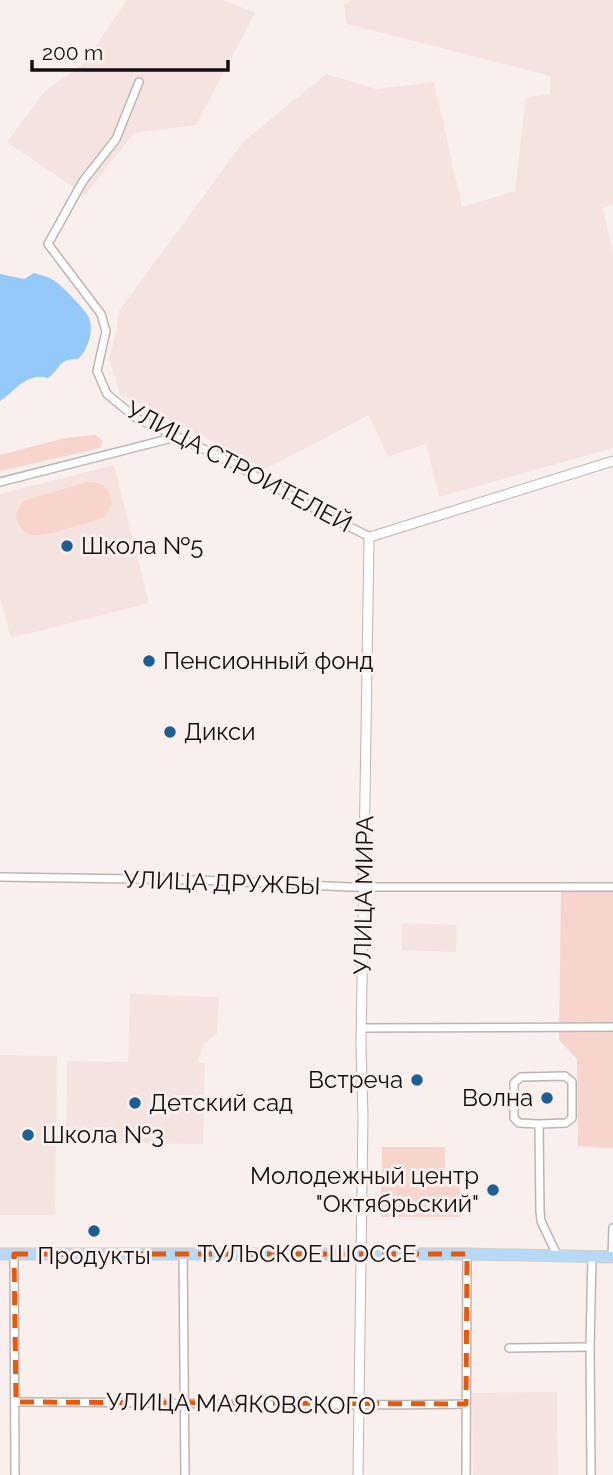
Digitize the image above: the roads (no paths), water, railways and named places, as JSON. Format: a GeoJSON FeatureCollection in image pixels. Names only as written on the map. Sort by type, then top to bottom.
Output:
{"type":"FeatureCollection","features":[{"type":"Feature","properties":{"kind":"main road","name":"ТУЛЬСКОЕ ШОССЕ"},"geometry":{"type":"LineString","coordinates":[[0,1254],[612,1256]]}},
{"type":"Feature","properties":{"kind":"street","name":"УЛИЦА СТРОИТЕЛЕЙ"},"geometry":{"type":"LineString","coordinates":[[139,82],[117,139],[83,181],[48,244],[101,314],[106,331],[97,371],[107,394],[136,418],[219,456],[370,537],[613,461]]}},
{"type":"Feature","properties":{"kind":"street"},"geometry":{"type":"LineString","coordinates":[[0,482],[177,437]]}},
{"type":"Feature","properties":{"kind":"street","name":"УЛИЦА МИРА"},"geometry":{"type":"LineString","coordinates":[[358,1475],[370,537]]}},
{"type":"Feature","properties":{"kind":"street","name":"УЛИЦА ДРУЖБЫ"},"geometry":{"type":"LineString","coordinates":[[0,877],[365,886],[613,887]]}},
{"type":"Feature","properties":{"kind":"street"},"geometry":{"type":"LineString","coordinates":[[362,1028],[613,1027]]}},
{"type":"Feature","properties":{"kind":"street"},"geometry":{"type":"LineString","coordinates":[[565,1076],[572,1082],[572,1118],[566,1123],[539,1124],[519,1123],[514,1118],[514,1083],[521,1077],[565,1076]]}},
{"type":"Feature","properties":{"kind":"street"},"geometry":{"type":"LineString","coordinates":[[539,1124],[541,1221],[557,1255]]}},
{"type":"Feature","properties":{"kind":"street"},"geometry":{"type":"LineString","coordinates":[[612,1256],[613,1228]]}},
{"type":"Feature","properties":{"kind":"street"},"geometry":{"type":"LineString","coordinates":[[14,1254],[15,1475]]}},
{"type":"Feature","properties":{"kind":"street"},"geometry":{"type":"LineString","coordinates":[[183,1254],[185,1475]]}},
{"type":"Feature","properties":{"kind":"street"},"geometry":{"type":"LineString","coordinates":[[466,1475],[467,1254]]}},
{"type":"Feature","properties":{"kind":"street"},"geometry":{"type":"LineString","coordinates":[[591,1475],[592,1256]]}},
{"type":"Feature","properties":{"kind":"street"},"geometry":{"type":"LineString","coordinates":[[509,1348],[590,1347]]}},
{"type":"Feature","properties":{"kind":"street","name":"УЛИЦА МАЯКОВСКОГО"},"geometry":{"type":"LineString","coordinates":[[16,1402],[359,1406],[466,1404]]}},
{"type":"Feature","properties":{"kind":"water"},"geometry":{"type":"Polygon","coordinates":[[[34,273],[55,281],[83,310],[90,323],[89,340],[78,359],[63,362],[48,378],[34,378],[22,383],[0,401],[0,274],[24,279],[34,273]]]}},
{"type":"Feature","properties":{"kind":"place","name":"Школа №5"},"geometry":{"type":"Point","coordinates":[67,546]}},
{"type":"Feature","properties":{"kind":"place","name":"Пенсионный фонд"},"geometry":{"type":"Point","coordinates":[149,661]}},
{"type":"Feature","properties":{"kind":"place","name":"Дикси"},"geometry":{"type":"Point","coordinates":[170,732]}},
{"type":"Feature","properties":{"kind":"place","name":"Встреча"},"geometry":{"type":"Point","coordinates":[417,1080]}},
{"type":"Feature","properties":{"kind":"place","name":"Волна"},"geometry":{"type":"Point","coordinates":[547,1098]}},
{"type":"Feature","properties":{"kind":"place","name":"Детский сад"},"geometry":{"type":"Point","coordinates":[135,1103]}},
{"type":"Feature","properties":{"kind":"place","name":"Школа №3"},"geometry":{"type":"Point","coordinates":[28,1135]}},
{"type":"Feature","properties":{"kind":"place","name":"Молодежный центр \"Октябрьский\""},"geometry":{"type":"Point","coordinates":[493,1190]}},
{"type":"Feature","properties":{"kind":"place","name":"Продукты"},"geometry":{"type":"Point","coordinates":[94,1231]}}]}
